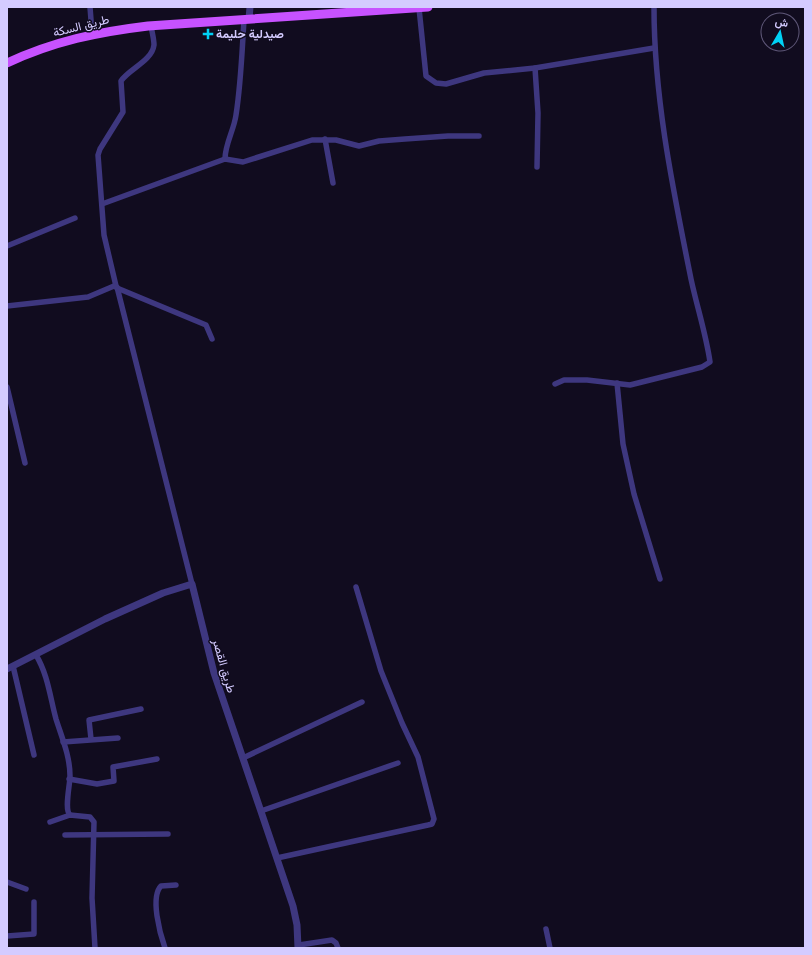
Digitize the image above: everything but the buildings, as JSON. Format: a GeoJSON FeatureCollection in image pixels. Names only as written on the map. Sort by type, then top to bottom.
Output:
{"type":"FeatureCollection","features":[{"type":"Feature","properties":{"kind":"main road","name":"طريق السكة"},"geometry":{"type":"LineString","coordinates":[[7,63],[92,33],[151,26],[423,7]]}},
{"type":"Feature","properties":{"kind":"street"},"geometry":{"type":"LineString","coordinates":[[90,7],[92,33]]}},
{"type":"Feature","properties":{"kind":"street"},"geometry":{"type":"LineString","coordinates":[[225,159],[226,146],[233,132],[237,113],[246,19],[250,7]]}},
{"type":"Feature","properties":{"kind":"street"},"geometry":{"type":"LineString","coordinates":[[423,7],[426,76],[432,81],[446,84],[484,73],[535,68],[654,48]]}},
{"type":"Feature","properties":{"kind":"street"},"geometry":{"type":"LineString","coordinates":[[555,384],[564,380],[630,385],[702,367],[710,362],[692,282],[662,124],[654,48],[654,7]]}},
{"type":"Feature","properties":{"kind":"street"},"geometry":{"type":"LineString","coordinates":[[34,755],[10,667],[105,619],[163,593],[192,584],[104,235],[98,152],[124,112],[121,81],[141,63],[152,50],[154,44],[151,26]]}},
{"type":"Feature","properties":{"kind":"street"},"geometry":{"type":"LineString","coordinates":[[535,68],[538,113],[537,167]]}},
{"type":"Feature","properties":{"kind":"street"},"geometry":{"type":"LineString","coordinates":[[102,204],[225,159],[243,162],[305,142],[325,139],[336,140],[359,146],[405,139],[448,136],[479,136]]}},
{"type":"Feature","properties":{"kind":"street"},"geometry":{"type":"LineString","coordinates":[[325,139],[333,183]]}},
{"type":"Feature","properties":{"kind":"street"},"geometry":{"type":"LineString","coordinates":[[7,246],[75,218]]}},
{"type":"Feature","properties":{"kind":"street"},"geometry":{"type":"LineString","coordinates":[[7,306],[88,297],[116,287],[206,325],[212,339]]}},
{"type":"Feature","properties":{"kind":"street"},"geometry":{"type":"LineString","coordinates":[[617,383],[623,444],[634,494],[660,579]]}},
{"type":"Feature","properties":{"kind":"street"},"geometry":{"type":"LineString","coordinates":[[7,387],[25,463]]}},
{"type":"Feature","properties":{"kind":"street","name":"طريق القصر"},"geometry":{"type":"LineString","coordinates":[[192,584],[214,673],[293,906],[297,925],[298,946]]}},
{"type":"Feature","properties":{"kind":"street"},"geometry":{"type":"LineString","coordinates":[[277,858],[428,825],[432,824],[434,819],[418,757],[402,723],[381,671],[356,587]]}},
{"type":"Feature","properties":{"kind":"street"},"geometry":{"type":"LineString","coordinates":[[36,655],[46,674],[68,761],[69,779],[67,810],[70,815]]}},
{"type":"Feature","properties":{"kind":"street"},"geometry":{"type":"LineString","coordinates":[[243,758],[362,702]]}},
{"type":"Feature","properties":{"kind":"street"},"geometry":{"type":"LineString","coordinates":[[91,739],[89,720],[141,709]]}},
{"type":"Feature","properties":{"kind":"street"},"geometry":{"type":"LineString","coordinates":[[63,742],[118,738]]}},
{"type":"Feature","properties":{"kind":"street"},"geometry":{"type":"LineString","coordinates":[[69,779],[98,784],[114,781],[113,767],[157,759]]}},
{"type":"Feature","properties":{"kind":"street"},"geometry":{"type":"LineString","coordinates":[[261,811],[398,763]]}},
{"type":"Feature","properties":{"kind":"street"},"geometry":{"type":"LineString","coordinates":[[50,822],[70,815],[92,818],[94,835],[92,898],[96,948]]}},
{"type":"Feature","properties":{"kind":"street"},"geometry":{"type":"LineString","coordinates":[[65,836],[168,834]]}},
{"type":"Feature","properties":{"kind":"street"},"geometry":{"type":"LineString","coordinates":[[7,882],[26,889]]}},
{"type":"Feature","properties":{"kind":"street"},"geometry":{"type":"LineString","coordinates":[[166,948],[160,931],[156,900],[157,890],[161,886],[176,885]]}},
{"type":"Feature","properties":{"kind":"street"},"geometry":{"type":"LineString","coordinates":[[7,936],[34,934],[34,902]]}},
{"type":"Feature","properties":{"kind":"street"},"geometry":{"type":"LineString","coordinates":[[546,929],[550,948]]}},
{"type":"Feature","properties":{"kind":"street"},"geometry":{"type":"LineString","coordinates":[[298,946],[329,939],[336,943],[338,948]]}},
{"type":"Feature","properties":{"kind":"place","name":"صيدلية حليمة"},"geometry":{"type":"Point","coordinates":[208,34]}}]}
